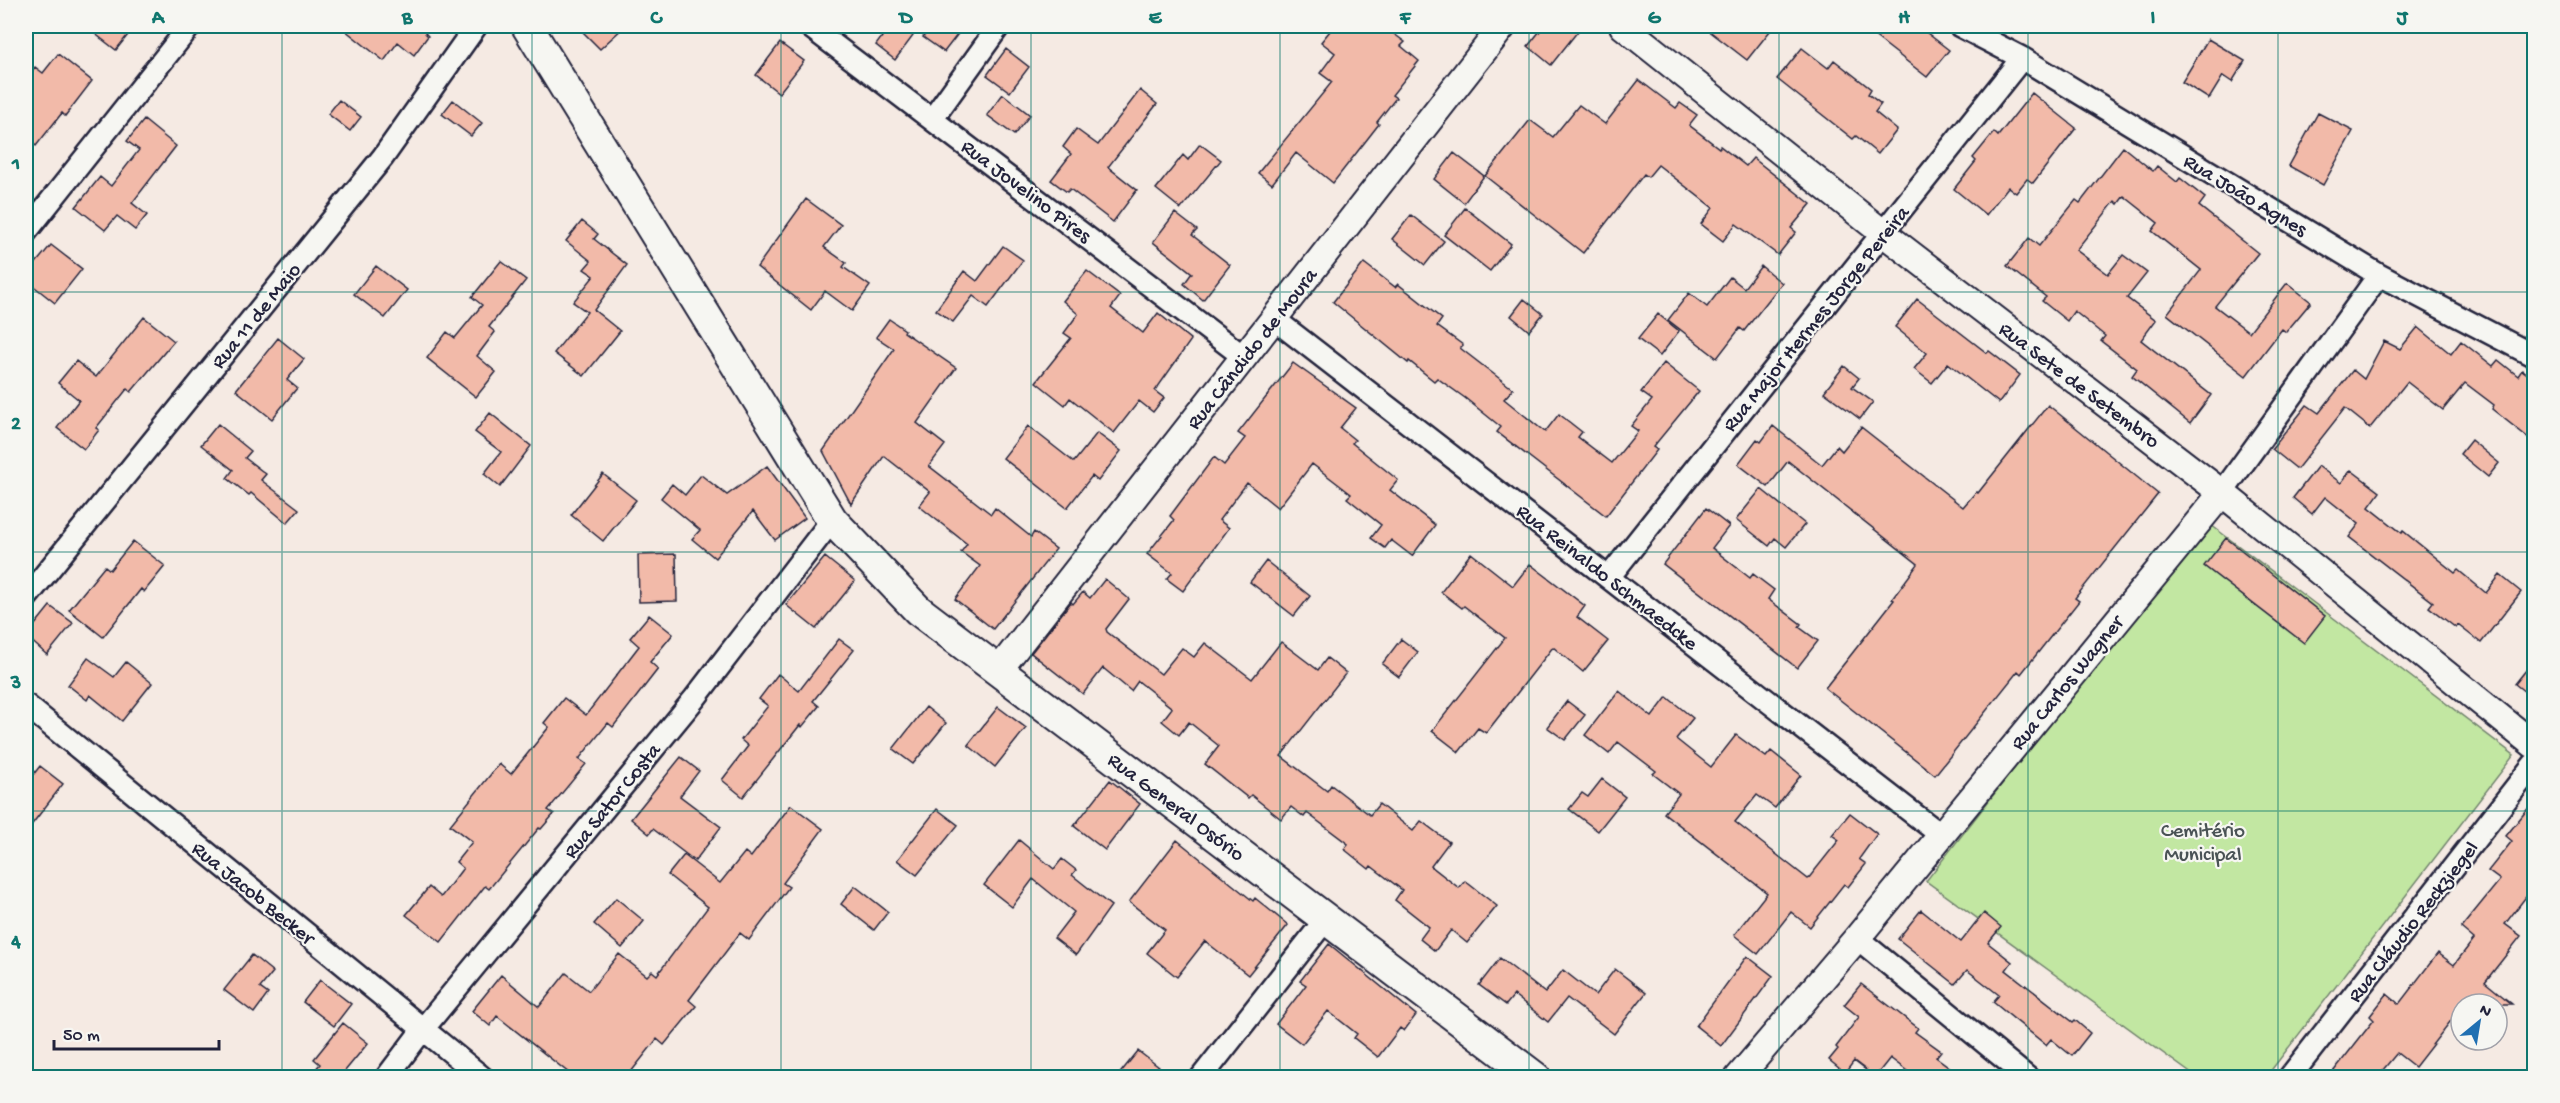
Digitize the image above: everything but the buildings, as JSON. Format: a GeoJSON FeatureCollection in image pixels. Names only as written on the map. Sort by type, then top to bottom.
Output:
{"type":"FeatureCollection","features":[{"type":"Feature","properties":{"kind":"main road","name":"Rua General Osório"},"geometry":{"type":"LineString","coordinates":[[527,26],[832,520],[918,610],[1536,1077]]}},
{"type":"Feature","properties":{"kind":"street"},"geometry":{"type":"LineString","coordinates":[[26,232],[190,26]]}},
{"type":"Feature","properties":{"kind":"street","name":"Rua 11 de Maio"},"geometry":{"type":"LineString","coordinates":[[26,598],[383,157],[476,26]]}},
{"type":"Feature","properties":{"kind":"street","name":"Rua Jovelino Pires"},"geometry":{"type":"LineString","coordinates":[[809,26],[933,118],[1244,357]]}},
{"type":"Feature","properties":{"kind":"street"},"geometry":{"type":"LineString","coordinates":[[933,118],[999,26]]}},
{"type":"Feature","properties":{"kind":"street","name":"Rua Cândido de Moura"},"geometry":{"type":"LineString","coordinates":[[998,670],[1503,26]]}},
{"type":"Feature","properties":{"kind":"street","name":"Rua Sete de Setembro"},"geometry":{"type":"LineString","coordinates":[[1623,26],[1883,233],[2222,493],[2535,745]]}},
{"type":"Feature","properties":{"kind":"street","name":"Rua João Agnes"},"geometry":{"type":"LineString","coordinates":[[1960,26],[2022,58],[2379,275],[2535,356]]}},
{"type":"Feature","properties":{"kind":"street","name":"Rua Major Hermes Jorge Pereira"},"geometry":{"type":"LineString","coordinates":[[1609,577],[2022,58]]}},
{"type":"Feature","properties":{"kind":"street","name":"Rua Carlos Wagner"},"geometry":{"type":"LineString","coordinates":[[1738,1077],[1857,938],[2222,493],[2379,275]]}},
{"type":"Feature","properties":{"kind":"street","name":"Rua Reinaldo Schmaedcke"},"geometry":{"type":"LineString","coordinates":[[1274,319],[1941,835]]}},
{"type":"Feature","properties":{"kind":"street","name":"Rua Sator Costa"},"geometry":{"type":"LineString","coordinates":[[386,1077],[694,698],[832,520]]}},
{"type":"Feature","properties":{"kind":"street","name":"Rua Jacob Becker"},"geometry":{"type":"LineString","coordinates":[[26,705],[483,1077]]}},
{"type":"Feature","properties":{"kind":"street","name":"Rua Cláudio Reckziegel"},"geometry":{"type":"LineString","coordinates":[[2289,1077],[2535,764]]}},
{"type":"Feature","properties":{"kind":"street"},"geometry":{"type":"LineString","coordinates":[[1201,1077],[1326,919]]}},
{"type":"Feature","properties":{"kind":"street"},"geometry":{"type":"LineString","coordinates":[[1857,938],[2028,1077]]}},
{"type":"Feature","properties":{"kind":"green space","name":"Cemitério Municipal"},"geometry":{"type":"Polygon","coordinates":[[[2207,522],[2514,755],[2266,1077],[2196,1077],[1926,881],[2207,522]]]}}]}
